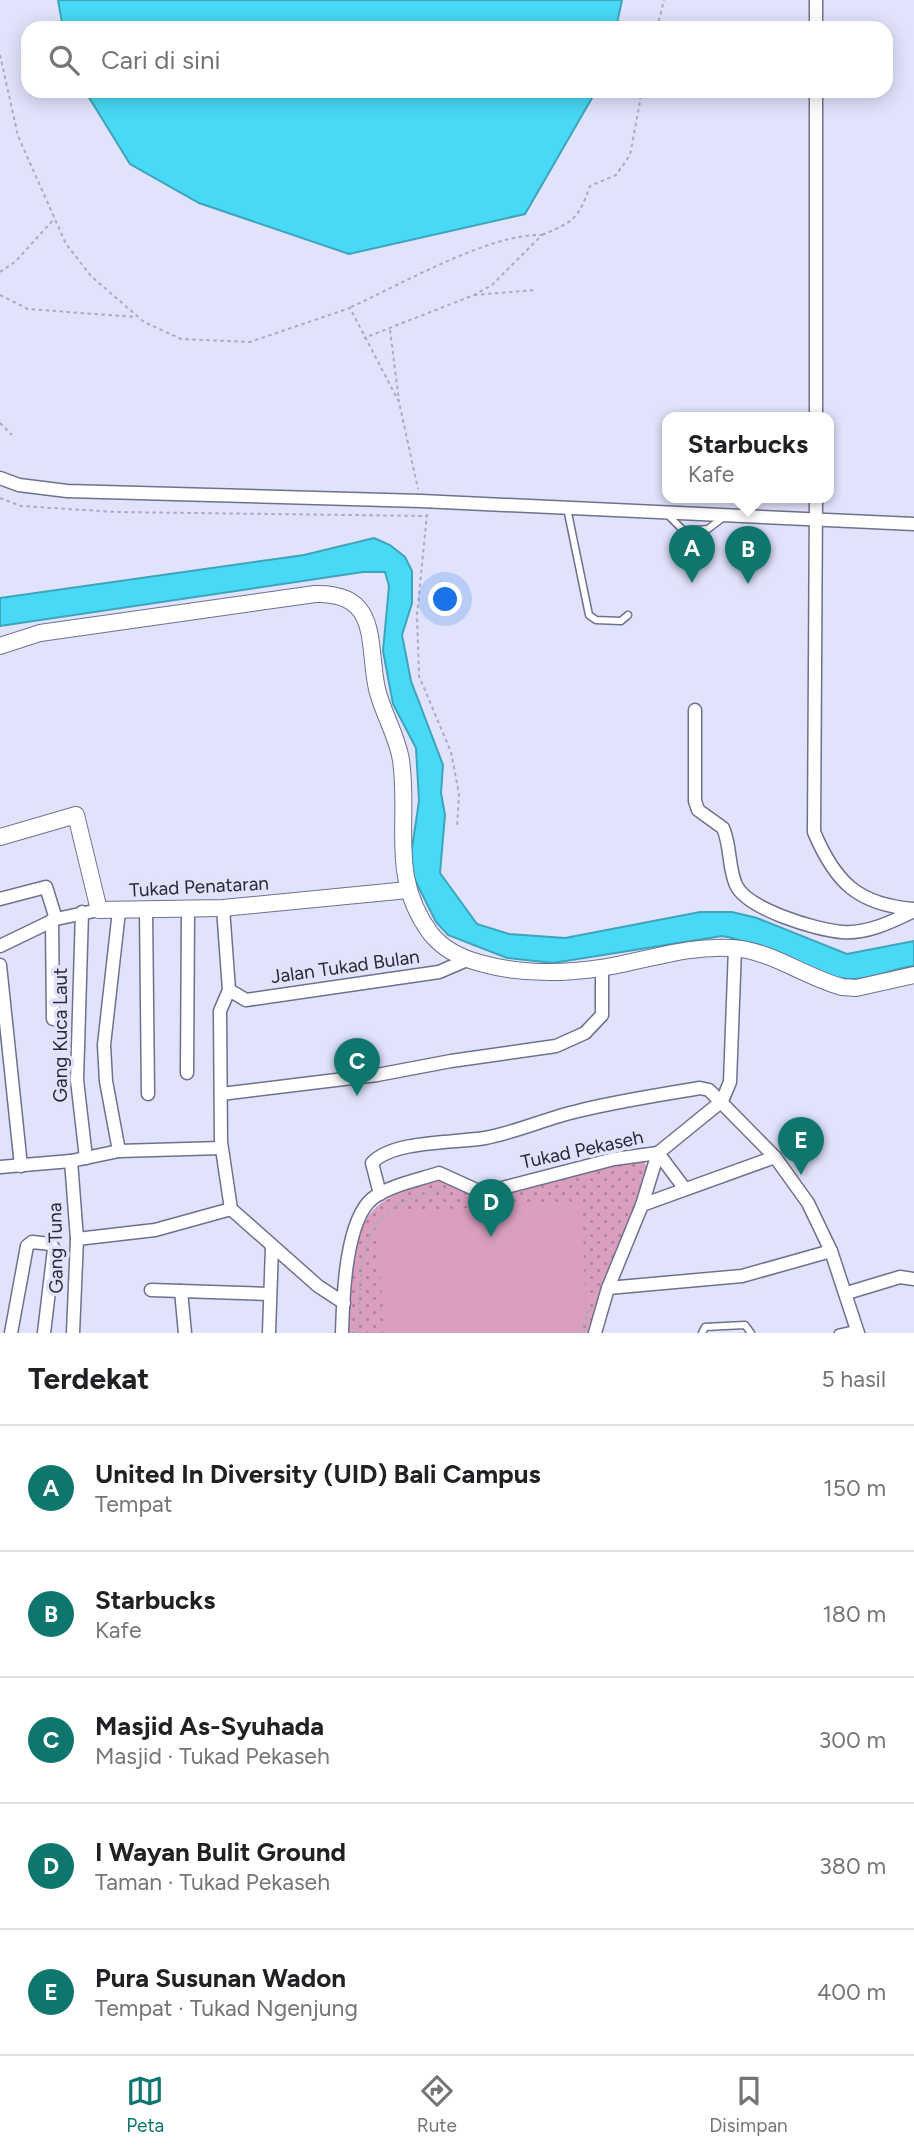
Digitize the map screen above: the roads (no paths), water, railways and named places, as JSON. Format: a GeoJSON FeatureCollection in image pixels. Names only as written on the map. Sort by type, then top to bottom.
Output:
{"type":"FeatureCollection","features":[{"type":"Feature","properties":{"kind":"street"},"geometry":{"type":"LineString","coordinates":[[816,0],[816,21]]}},
{"type":"Feature","properties":{"kind":"street"},"geometry":{"type":"LineString","coordinates":[[816,98],[816,412]]}},
{"type":"Feature","properties":{"kind":"street"},"geometry":{"type":"LineString","coordinates":[[0,478],[19,485],[66,491],[421,501],[914,524]]}},
{"type":"Feature","properties":{"kind":"street"},"geometry":{"type":"LineString","coordinates":[[816,503],[814,832],[825,859],[860,897],[889,908],[914,910]]}},
{"type":"Feature","properties":{"kind":"street"},"geometry":{"type":"LineString","coordinates":[[0,646],[40,633],[314,594],[338,596],[351,601],[363,614],[370,630],[377,690],[400,753],[403,783],[402,857],[408,890],[432,934],[450,952],[467,960],[529,972],[603,967],[676,950],[735,948],[842,987],[856,988],[914,975]]}},
{"type":"Feature","properties":{"kind":"street"},"geometry":{"type":"LineString","coordinates":[[695,710],[695,801],[698,810],[723,828],[737,887],[749,901],[804,924],[843,932],[879,927],[914,910]]}},
{"type":"Feature","properties":{"kind":"street"},"geometry":{"type":"LineString","coordinates":[[0,837],[76,815],[99,910]]}},
{"type":"Feature","properties":{"kind":"street"},"geometry":{"type":"LineString","coordinates":[[0,899],[46,887],[54,919],[53,1018]]}},
{"type":"Feature","properties":{"kind":"street","name":"Tukad Penataran"},"geometry":{"type":"LineString","coordinates":[[0,946],[54,919],[82,912],[223,908],[408,890]]}},
{"type":"Feature","properties":{"kind":"street"},"geometry":{"type":"LineString","coordinates":[[223,908],[229,990],[220,1012],[221,1148],[231,1209],[272,1247],[344,1303]]}},
{"type":"Feature","properties":{"kind":"street"},"geometry":{"type":"LineString","coordinates":[[187,1073],[188,909]]}},
{"type":"Feature","properties":{"kind":"street"},"geometry":{"type":"LineString","coordinates":[[119,911],[104,1045],[106,1081],[119,1151]]}},
{"type":"Feature","properties":{"kind":"street"},"geometry":{"type":"LineString","coordinates":[[146,911],[148,1094]]}},
{"type":"Feature","properties":{"kind":"street","name":"Gang Kuca Laut"},"geometry":{"type":"LineString","coordinates":[[82,912],[77,1080],[86,1158]]}},
{"type":"Feature","properties":{"kind":"street"},"geometry":{"type":"LineString","coordinates":[[595,1333],[608,1288],[642,1205],[658,1153],[722,1101],[730,1082],[735,948]]}},
{"type":"Feature","properties":{"kind":"street","name":"Jalan Tukad Bulan"},"geometry":{"type":"LineString","coordinates":[[229,990],[246,1000],[439,972],[467,960]]}},
{"type":"Feature","properties":{"kind":"street"},"geometry":{"type":"LineString","coordinates":[[0,965],[21,1166]]}},
{"type":"Feature","properties":{"kind":"street"},"geometry":{"type":"LineString","coordinates":[[221,1094],[377,1076],[451,1061],[556,1046],[585,1033],[602,1015],[603,967]]}},
{"type":"Feature","properties":{"kind":"street"},"geometry":{"type":"LineString","coordinates":[[342,1333],[356,1227],[366,1205],[380,1194],[372,1163],[386,1154],[420,1145],[486,1138],[578,1111],[700,1088],[709,1090],[722,1101],[775,1157],[808,1203],[831,1251],[857,1331]]}},
{"type":"Feature","properties":{"kind":"street"},"geometry":{"type":"LineString","coordinates":[[0,1167],[71,1161],[119,1151],[221,1148]]}},
{"type":"Feature","properties":{"kind":"street"},"geometry":{"type":"LineString","coordinates":[[658,1153],[685,1189]]}},
{"type":"Feature","properties":{"kind":"street","name":"Tukad Pekaseh"},"geometry":{"type":"LineString","coordinates":[[380,1194],[439,1173],[483,1193],[603,1162],[658,1153]]}},
{"type":"Feature","properties":{"kind":"street"},"geometry":{"type":"LineString","coordinates":[[642,1205],[775,1157]]}},
{"type":"Feature","properties":{"kind":"street","name":"Gang Tuna"},"geometry":{"type":"LineString","coordinates":[[71,1161],[77,1281],[73,1333]]}},
{"type":"Feature","properties":{"kind":"street"},"geometry":{"type":"LineString","coordinates":[[76,1239],[155,1230],[231,1209]]}},
{"type":"Feature","properties":{"kind":"street"},"geometry":{"type":"LineString","coordinates":[[11,1333],[27,1246],[32,1242],[53,1246],[53,1275],[44,1333]]}},
{"type":"Feature","properties":{"kind":"street"},"geometry":{"type":"LineString","coordinates":[[269,1333],[272,1247]]}},
{"type":"Feature","properties":{"kind":"street"},"geometry":{"type":"LineString","coordinates":[[608,1288],[731,1278],[831,1251]]}},
{"type":"Feature","properties":{"kind":"street"},"geometry":{"type":"LineString","coordinates":[[53,1275],[77,1281]]}},
{"type":"Feature","properties":{"kind":"street"},"geometry":{"type":"LineString","coordinates":[[846,1293],[900,1277],[914,1279]]}},
{"type":"Feature","properties":{"kind":"street"},"geometry":{"type":"LineString","coordinates":[[151,1290],[269,1294]]}},
{"type":"Feature","properties":{"kind":"street"},"geometry":{"type":"LineString","coordinates":[[181,1291],[184,1329]]}},
{"type":"Feature","properties":{"kind":"lane"},"geometry":{"type":"LineString","coordinates":[[567,508],[589,615],[596,620],[621,621],[628,615]]}},
{"type":"Feature","properties":{"kind":"lane"},"geometry":{"type":"LineString","coordinates":[[702,1333],[705,1326],[744,1325],[751,1333]]}},
{"type":"Feature","properties":{"kind":"lane"},"geometry":{"type":"LineString","coordinates":[[838,1333],[857,1331]]}},
{"type":"Feature","properties":{"kind":"water"},"geometry":{"type":"Polygon","coordinates":[[[58,0],[622,0],[618,21],[62,21],[58,0]]]}},
{"type":"Feature","properties":{"kind":"water"},"geometry":{"type":"Polygon","coordinates":[[[89,98],[592,98],[525,214],[349,254],[199,203],[130,164],[89,98]]]}},
{"type":"Feature","properties":{"kind":"water"},"geometry":{"type":"Polygon","coordinates":[[[374,538],[390,545],[405,557],[412,571],[412,603],[402,635],[411,681],[443,765],[441,793],[445,815],[440,873],[477,924],[509,934],[565,938],[700,912],[732,912],[757,918],[847,954],[914,941],[914,966],[858,979],[833,977],[754,945],[722,936],[553,963],[507,958],[448,935],[436,922],[409,868],[419,801],[416,748],[393,704],[383,651],[389,586],[385,572],[363,572],[0,626],[0,598],[304,555],[374,538]]]}},
{"type":"Feature","properties":{"kind":"place","name":"United In Diversity (UID) Bali Campus"},"geometry":{"type":"Point","coordinates":[692,583]}},
{"type":"Feature","properties":{"kind":"place","name":"Starbucks"},"geometry":{"type":"Point","coordinates":[748,584]}},
{"type":"Feature","properties":{"kind":"place","name":"Masjid As-Syuhada"},"geometry":{"type":"Point","coordinates":[357,1096]}},
{"type":"Feature","properties":{"kind":"place","name":"Pura Susunan Wadon"},"geometry":{"type":"Point","coordinates":[801,1175]}},
{"type":"Feature","properties":{"kind":"place","name":"I Wayan Bulit Ground"},"geometry":{"type":"Point","coordinates":[491,1237]}}]}
